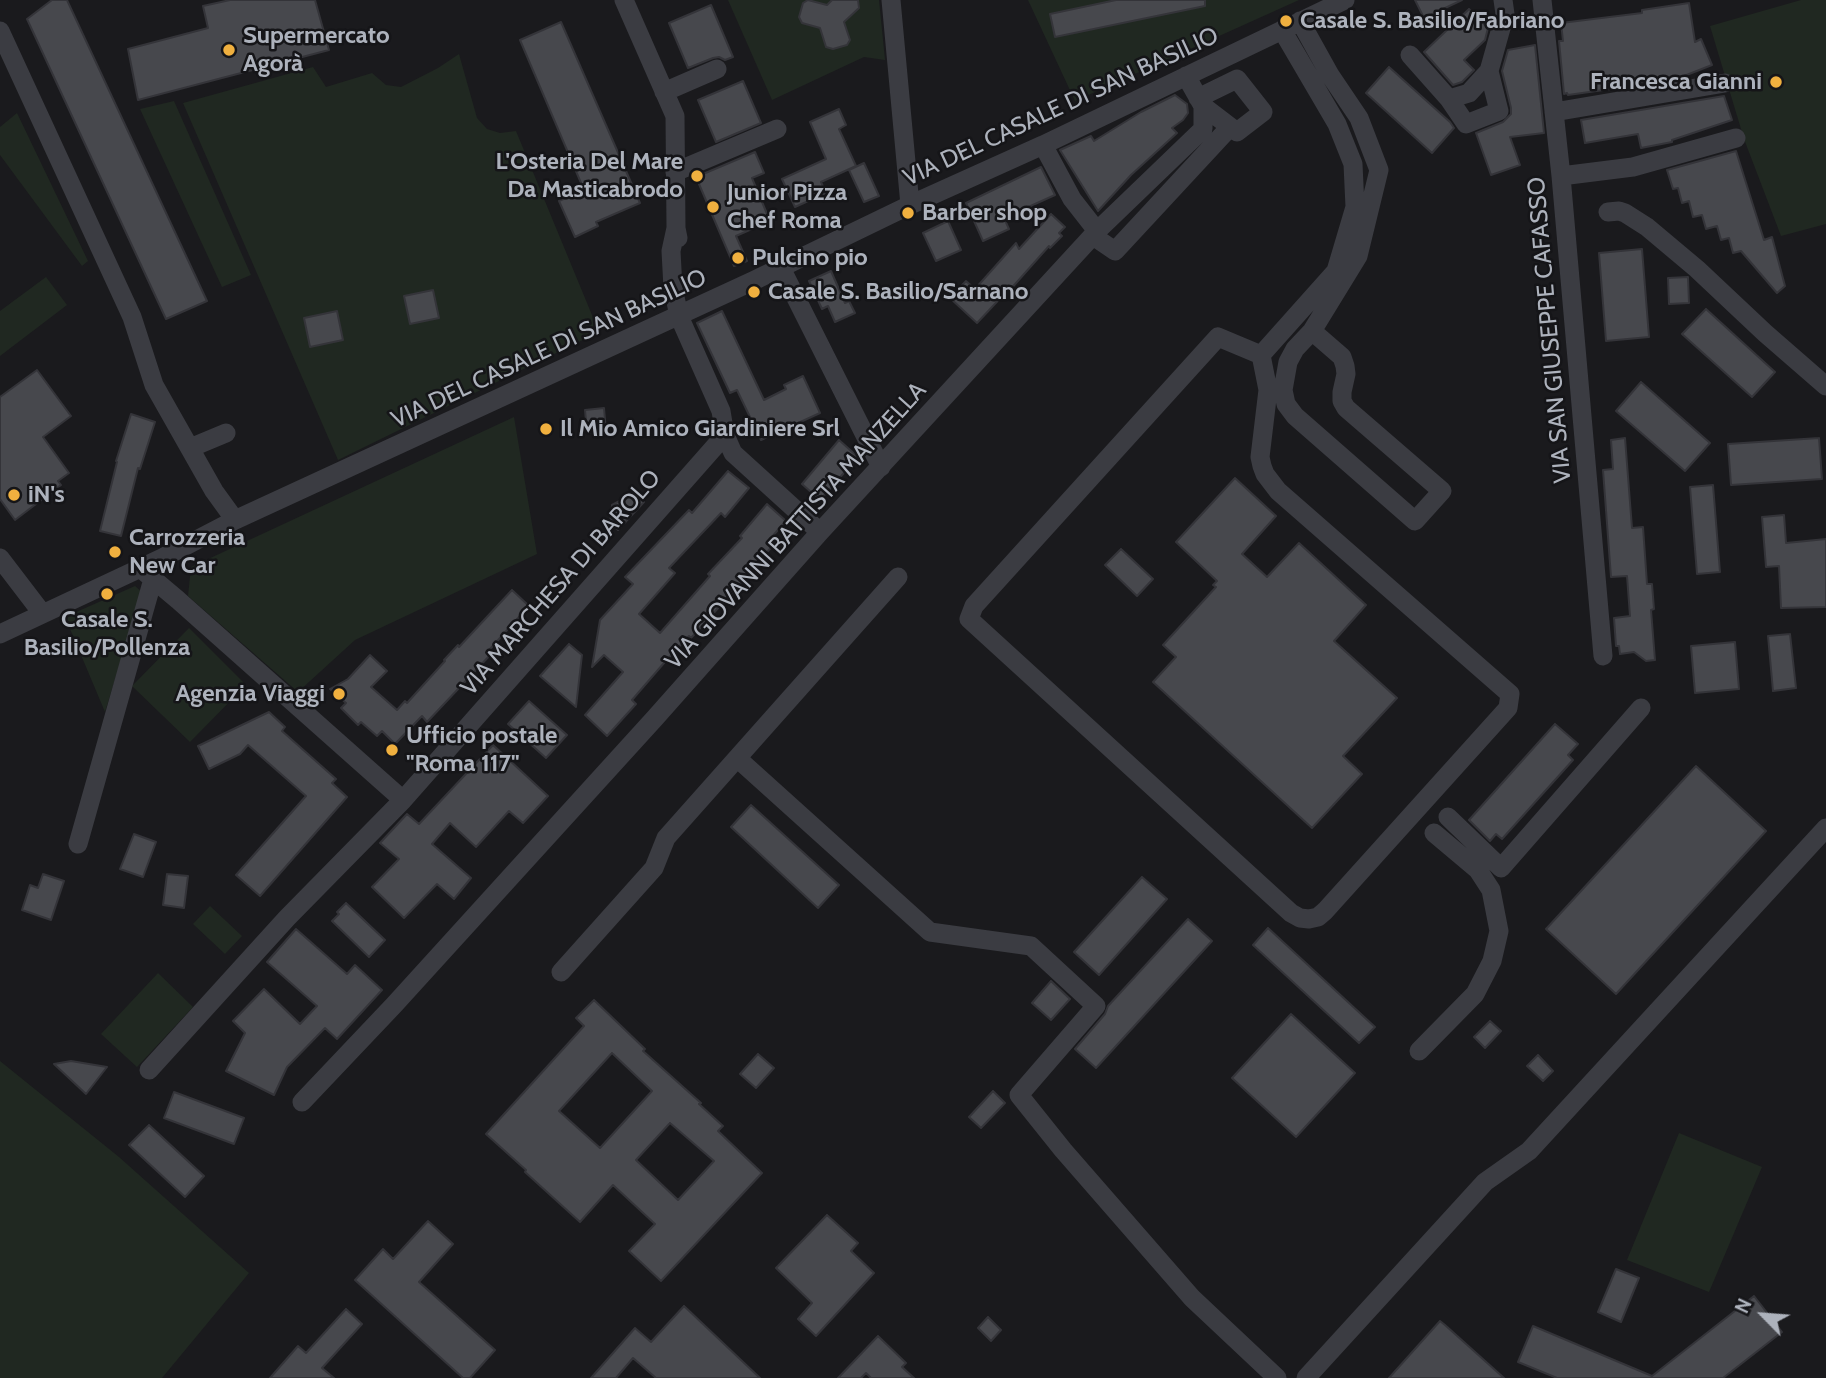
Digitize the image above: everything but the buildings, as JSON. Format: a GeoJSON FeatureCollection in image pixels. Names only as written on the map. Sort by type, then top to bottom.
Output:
{"type":"FeatureCollection","features":[{"type":"Feature","properties":{"kind":"street"},"geometry":{"type":"LineString","coordinates":[[624,0],[675,117],[676,228],[671,251],[673,288],[679,316],[721,411],[724,435],[733,453],[820,532]]}},
{"type":"Feature","properties":{"kind":"street"},"geometry":{"type":"LineString","coordinates":[[891,0],[910,205]]}},
{"type":"Feature","properties":{"kind":"street","name":"VIA DEL CASALE DI SAN BASILIO"},"geometry":{"type":"LineString","coordinates":[[0,634],[42,613],[146,574],[164,557],[235,520],[679,316],[1345,0]]}},
{"type":"Feature","properties":{"kind":"street"},"geometry":{"type":"LineString","coordinates":[[1449,99],[1469,93],[1489,71],[1505,14],[1503,0]]}},
{"type":"Feature","properties":{"kind":"street","name":"VIA SAN GIUSEPPE CAFASSO"},"geometry":{"type":"LineString","coordinates":[[1542,0],[1561,176],[1602,656]]}},
{"type":"Feature","properties":{"kind":"street"},"geometry":{"type":"LineString","coordinates":[[1300,21],[1330,75],[1359,118],[1379,170],[1358,256],[1312,331],[1287,362],[1283,390],[1286,404],[1294,416],[1415,521],[1442,491],[1346,408],[1342,401],[1346,374],[1342,357],[1312,331]]}},
{"type":"Feature","properties":{"kind":"street"},"geometry":{"type":"LineString","coordinates":[[1261,355],[1336,271],[1355,207],[1353,164],[1337,124],[1282,30]]}},
{"type":"Feature","properties":{"kind":"street"},"geometry":{"type":"LineString","coordinates":[[0,31],[132,317],[154,385],[214,491],[235,520]]}},
{"type":"Feature","properties":{"kind":"street"},"geometry":{"type":"LineString","coordinates":[[1410,55],[1449,99],[1466,124],[1499,111],[1489,71]]}},
{"type":"Feature","properties":{"kind":"street"},"geometry":{"type":"LineString","coordinates":[[664,92],[717,69]]}},
{"type":"Feature","properties":{"kind":"street"},"geometry":{"type":"LineString","coordinates":[[1186,76],[1200,102],[1237,132],[1263,112],[1237,79],[1200,102]]}},
{"type":"Feature","properties":{"kind":"street"},"geometry":{"type":"LineString","coordinates":[[1554,113],[1725,83]]}},
{"type":"Feature","properties":{"kind":"street","name":"VIA GIOVANNI BATTISTA MANZELLA"},"geometry":{"type":"LineString","coordinates":[[302,1102],[394,1005],[820,532],[1095,234],[1203,129],[1200,102]]}},
{"type":"Feature","properties":{"kind":"street"},"geometry":{"type":"LineString","coordinates":[[1043,145],[1072,199],[1095,234],[1115,251],[1230,127]]}},
{"type":"Feature","properties":{"kind":"street"},"geometry":{"type":"LineString","coordinates":[[676,172],[777,129]]}},
{"type":"Feature","properties":{"kind":"street"},"geometry":{"type":"LineString","coordinates":[[1561,176],[1633,167],[1737,138]]}},
{"type":"Feature","properties":{"kind":"street"},"geometry":{"type":"LineString","coordinates":[[1608,212],[1625,213],[1647,227],[1826,386]]}},
{"type":"Feature","properties":{"kind":"street"},"geometry":{"type":"LineString","coordinates":[[781,268],[880,467]]}},
{"type":"Feature","properties":{"kind":"street"},"geometry":{"type":"LineString","coordinates":[[1218,337],[1261,355],[1268,390],[1260,457],[1265,474],[1278,491],[1510,694],[1508,708],[1325,911],[1309,919],[1291,913],[969,619],[974,606],[1218,337]]}},
{"type":"Feature","properties":{"kind":"street"},"geometry":{"type":"LineString","coordinates":[[190,448],[226,433]]}},
{"type":"Feature","properties":{"kind":"street","name":"VIA MARCHESA DI BAROLO"},"geometry":{"type":"LineString","coordinates":[[149,1070],[287,918],[403,800],[724,435]]}},
{"type":"Feature","properties":{"kind":"street"},"geometry":{"type":"LineString","coordinates":[[164,557],[178,600]]}},
{"type":"Feature","properties":{"kind":"street"},"geometry":{"type":"LineString","coordinates":[[0,558],[42,613]]}},
{"type":"Feature","properties":{"kind":"street"},"geometry":{"type":"LineString","coordinates":[[78,844],[146,574],[403,800]]}},
{"type":"Feature","properties":{"kind":"street"},"geometry":{"type":"LineString","coordinates":[[561,972],[654,868],[666,838],[898,577]]}},
{"type":"Feature","properties":{"kind":"street"},"geometry":{"type":"LineString","coordinates":[[1448,817],[1501,868],[1641,708]]}},
{"type":"Feature","properties":{"kind":"street"},"geometry":{"type":"LineString","coordinates":[[737,758],[930,932],[1031,946],[1096,1006],[1019,1095],[1063,1150],[1192,1298],[1277,1378]]}},
{"type":"Feature","properties":{"kind":"street"},"geometry":{"type":"LineString","coordinates":[[1306,1378],[1485,1182],[1529,1151],[1826,828]]}},
{"type":"Feature","properties":{"kind":"street"},"geometry":{"type":"LineString","coordinates":[[1419,1051],[1475,993],[1492,961],[1499,931],[1491,890],[1478,870],[1434,833]]}},
{"type":"Feature","properties":{"kind":"shaded area"},"geometry":{"type":"Polygon","coordinates":[[[728,0],[879,0],[885,60],[864,57],[772,100],[728,0]]]}},
{"type":"Feature","properties":{"kind":"shaded area"},"geometry":{"type":"Polygon","coordinates":[[[1028,0],[1299,0],[1075,101],[1028,0]]]}},
{"type":"Feature","properties":{"kind":"shaded area","name":"Francesca Gianni"},"geometry":{"type":"Polygon","coordinates":[[[1801,0],[1826,0],[1826,224],[1781,236],[1744,139],[1710,26],[1801,0]]]}},
{"type":"Feature","properties":{"kind":"shaded area"},"geometry":{"type":"Polygon","coordinates":[[[459,54],[477,118],[487,129],[500,133],[516,131],[599,332],[338,460],[183,103],[313,67],[326,87],[372,73],[386,85],[401,87],[459,54]]]}},
{"type":"Feature","properties":{"kind":"shaded area"},"geometry":{"type":"Polygon","coordinates":[[[174,101],[251,275],[222,287],[140,109],[174,101]]]}},
{"type":"Feature","properties":{"kind":"shaded area"},"geometry":{"type":"Polygon","coordinates":[[[17,113],[88,261],[82,266],[0,155],[0,127],[17,113]]]}},
{"type":"Feature","properties":{"kind":"shaded area"},"geometry":{"type":"Polygon","coordinates":[[[46,277],[67,305],[0,356],[0,311],[46,277]]]}},
{"type":"Feature","properties":{"kind":"shaded area"},"geometry":{"type":"Polygon","coordinates":[[[514,417],[537,554],[355,640],[298,692],[188,596],[191,567],[514,417]]]}},
{"type":"Feature","properties":{"kind":"shaded area"},"geometry":{"type":"Polygon","coordinates":[[[135,586],[142,592],[105,712],[65,617],[135,586]]]}},
{"type":"Feature","properties":{"kind":"shaded area"},"geometry":{"type":"Polygon","coordinates":[[[189,628],[246,685],[190,742],[132,686],[189,628]]]}},
{"type":"Feature","properties":{"kind":"shaded area"},"geometry":{"type":"Polygon","coordinates":[[[210,906],[242,936],[225,954],[193,924],[210,906]]]}},
{"type":"Feature","properties":{"kind":"shaded area"},"geometry":{"type":"Polygon","coordinates":[[[158,973],[193,1007],[137,1067],[101,1034],[158,973]]]}},
{"type":"Feature","properties":{"kind":"shaded area"},"geometry":{"type":"Polygon","coordinates":[[[0,1061],[119,1157],[249,1273],[162,1378],[0,1378],[0,1061]]]}},
{"type":"Feature","properties":{"kind":"shaded area"},"geometry":{"type":"Polygon","coordinates":[[[1679,1133],[1762,1167],[1709,1292],[1627,1260],[1679,1133]]]}},
{"type":"Feature","properties":{"kind":"place","name":"Casale S. Basilio/Fabriano"},"geometry":{"type":"Point","coordinates":[1286,21]}},
{"type":"Feature","properties":{"kind":"place","name":"Supermercato Agorà"},"geometry":{"type":"Point","coordinates":[229,50]}},
{"type":"Feature","properties":{"kind":"place","name":"Francesca Gianni"},"geometry":{"type":"Point","coordinates":[1776,82]}},
{"type":"Feature","properties":{"kind":"place","name":"L'Osteria Del Mare Da Masticabrodo"},"geometry":{"type":"Point","coordinates":[697,176]}},
{"type":"Feature","properties":{"kind":"place","name":"Junior Pizza Chef Roma"},"geometry":{"type":"Point","coordinates":[713,207]}},
{"type":"Feature","properties":{"kind":"place","name":"Barber shop"},"geometry":{"type":"Point","coordinates":[908,213]}},
{"type":"Feature","properties":{"kind":"place","name":"Pulcino pio"},"geometry":{"type":"Point","coordinates":[738,258]}},
{"type":"Feature","properties":{"kind":"place","name":"Casale S. Basilio/Sarnano"},"geometry":{"type":"Point","coordinates":[754,292]}},
{"type":"Feature","properties":{"kind":"place","name":"Il Mio Amico Giardiniere Srl"},"geometry":{"type":"Point","coordinates":[546,429]}},
{"type":"Feature","properties":{"kind":"place","name":"iN's"},"geometry":{"type":"Point","coordinates":[14,495]}},
{"type":"Feature","properties":{"kind":"place","name":"Carrozzeria New Car"},"geometry":{"type":"Point","coordinates":[115,552]}},
{"type":"Feature","properties":{"kind":"place","name":"Casale S. Basilio/Pollenza"},"geometry":{"type":"Point","coordinates":[107,594]}},
{"type":"Feature","properties":{"kind":"place","name":"Agenzia Viaggi"},"geometry":{"type":"Point","coordinates":[339,694]}},
{"type":"Feature","properties":{"kind":"place","name":"Ufficio postale \"Roma 117\""},"geometry":{"type":"Point","coordinates":[392,750]}}]}
